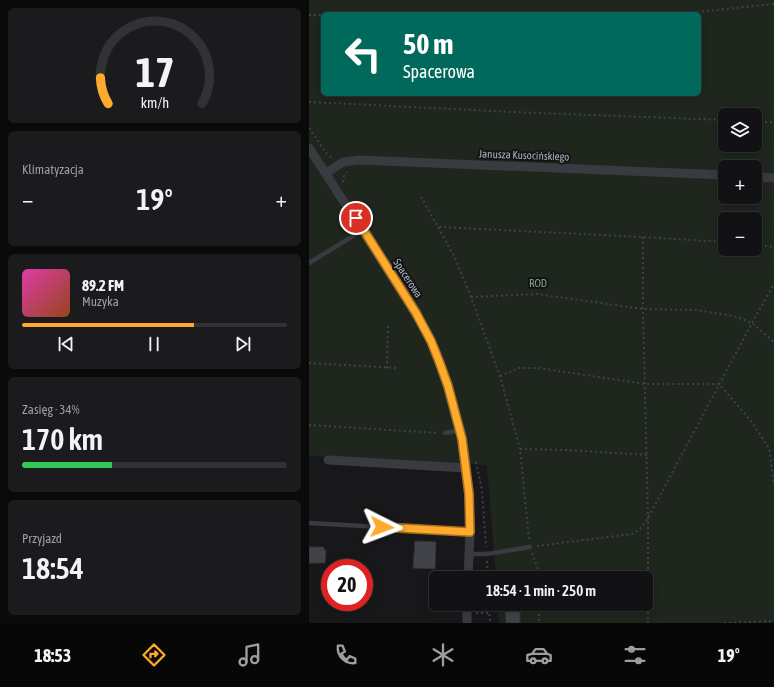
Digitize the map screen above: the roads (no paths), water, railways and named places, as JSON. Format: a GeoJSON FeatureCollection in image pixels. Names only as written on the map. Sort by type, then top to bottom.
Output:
{"type":"FeatureCollection","features":[{"type":"Feature","properties":{"kind":"street","name":"Spacerowa"},"geometry":{"type":"LineString","coordinates":[[309,148],[416,313],[431,341],[439,361],[448,386],[465,453],[469,494],[470,532],[468,571]]}},
{"type":"Feature","properties":{"kind":"street","name":"Janusza Kusocińskiego"},"geometry":{"type":"LineString","coordinates":[[326,173],[346,161],[359,160],[718,175]]}},
{"type":"Feature","properties":{"kind":"street"},"geometry":{"type":"LineString","coordinates":[[762,177],[774,178]]}},
{"type":"Feature","properties":{"kind":"street"},"geometry":{"type":"LineString","coordinates":[[328,460],[466,468]]}},
{"type":"Feature","properties":{"kind":"street"},"geometry":{"type":"LineString","coordinates":[[467,611],[467,623]]}},
{"type":"Feature","properties":{"kind":"lane"},"geometry":{"type":"LineString","coordinates":[[309,263],[363,230]]}},
{"type":"Feature","properties":{"kind":"lane"},"geometry":{"type":"LineString","coordinates":[[445,433],[460,430]]}},
{"type":"Feature","properties":{"kind":"lane"},"geometry":{"type":"LineString","coordinates":[[309,523],[470,532]]}},
{"type":"Feature","properties":{"kind":"lane"},"geometry":{"type":"LineString","coordinates":[[469,554],[487,554],[530,547]]}},
{"type":"Feature","properties":{"kind":"park label","name":"ROD"},"geometry":{"type":"Point","coordinates":[538,283]}}]}
